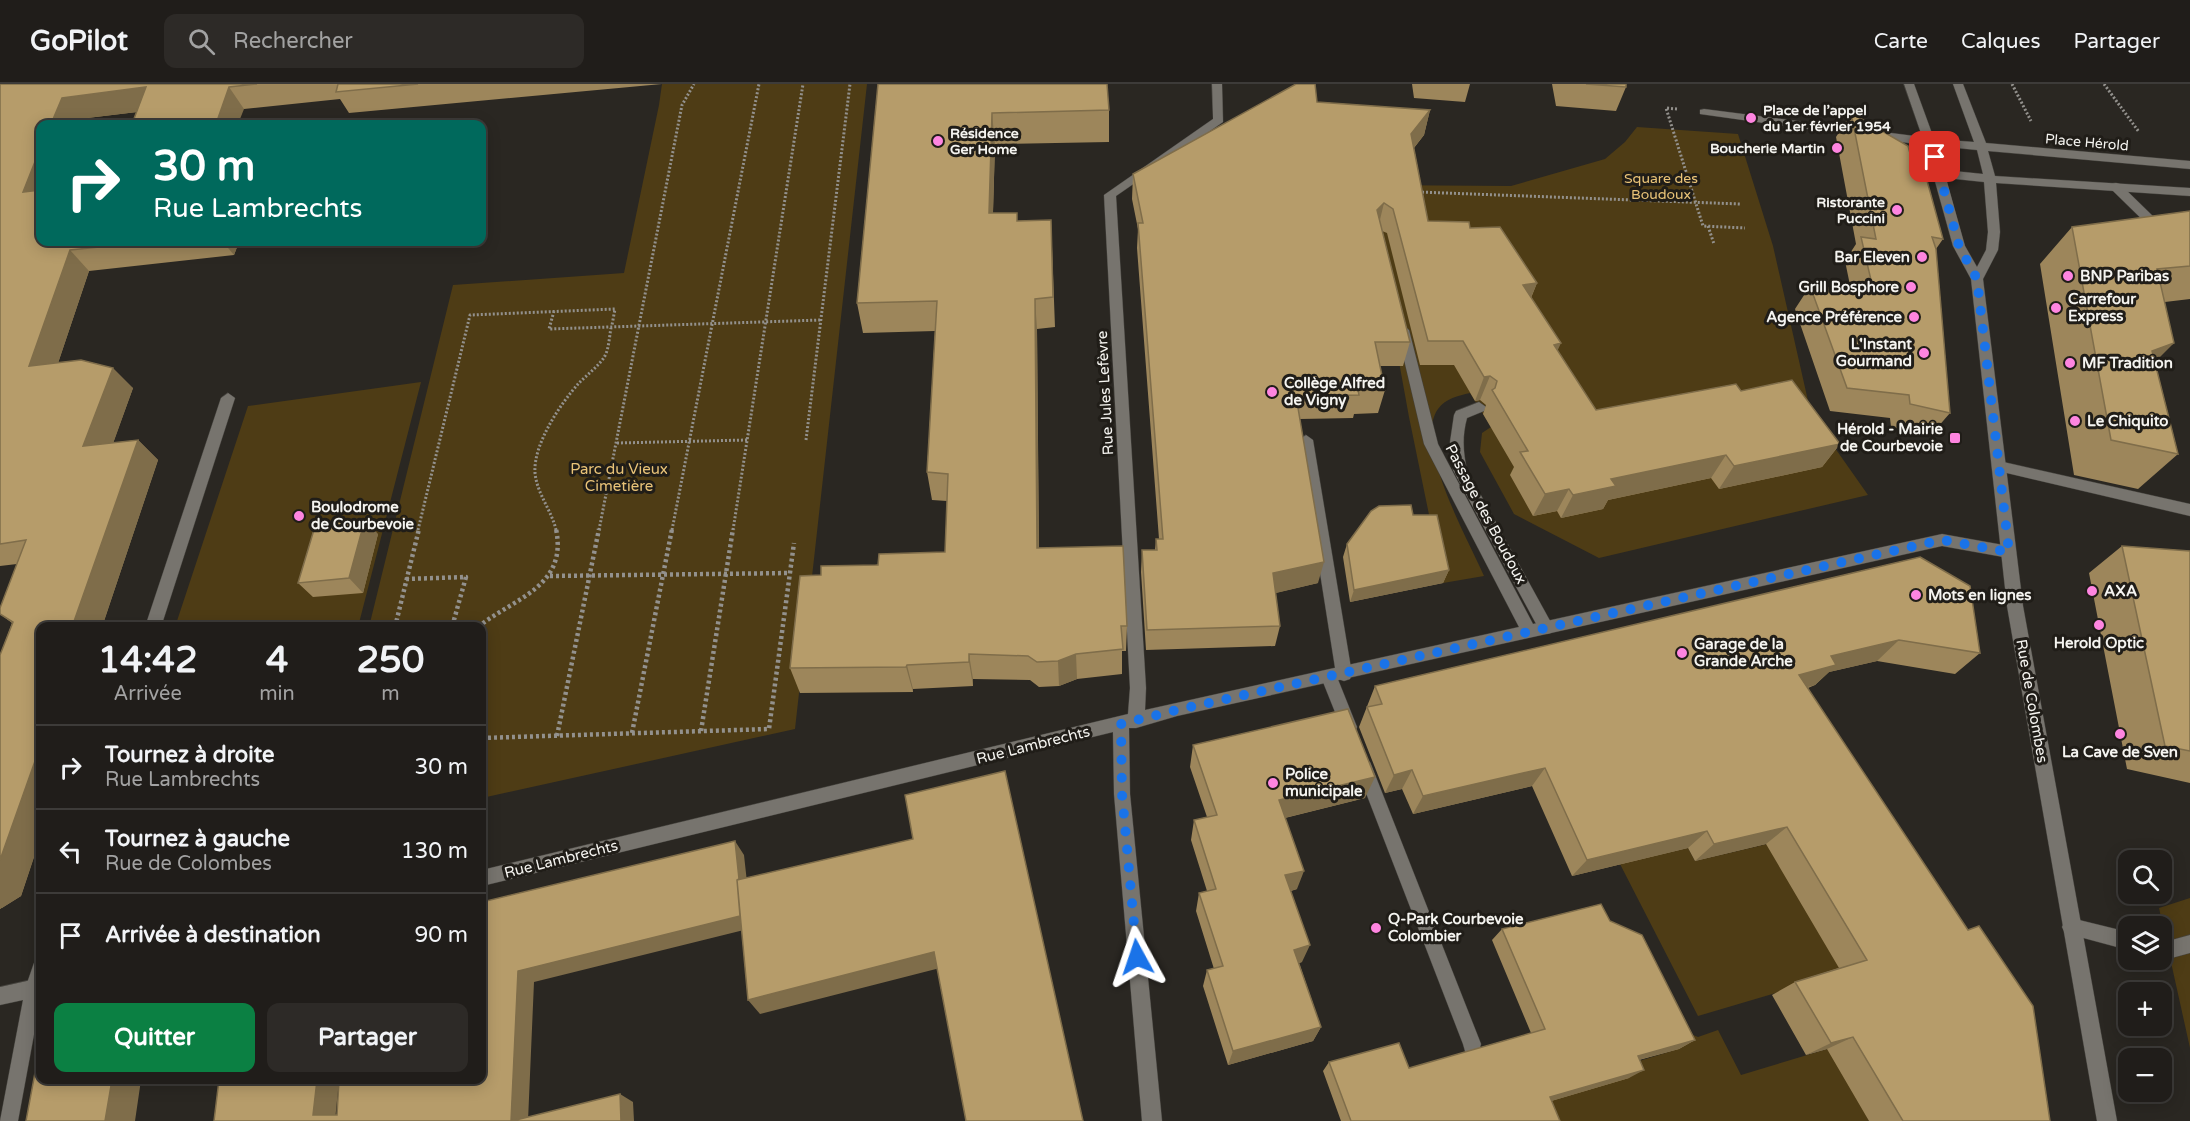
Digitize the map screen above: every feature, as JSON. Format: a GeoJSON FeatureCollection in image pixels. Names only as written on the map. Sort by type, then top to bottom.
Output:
{"type":"FeatureCollection","features":[{"type":"Feature","properties":{"kind":"street","name":"Rue Jules Lefèvre"},"geometry":{"type":"LineString","coordinates":[[1129,722],[1138,688],[1110,195],[1219,120],[1217,84]]}},
{"type":"Feature","properties":{"kind":"street","name":"Rue de Colombes"},"geometry":{"type":"LineString","coordinates":[[1909,84],[1930,142],[1959,246],[1977,279],[2015,606],[2107,1121]]}},
{"type":"Feature","properties":{"kind":"street"},"geometry":{"type":"LineString","coordinates":[[1958,84],[1982,148],[1989,179],[1994,232],[1992,250],[1977,279]]}},
{"type":"Feature","properties":{"kind":"street","name":"Place Hérold"},"geometry":{"type":"LineString","coordinates":[[1704,112],[1982,148],[2190,165]]}},
{"type":"Feature","properties":{"kind":"street"},"geometry":{"type":"LineString","coordinates":[[1939,173],[1989,179],[2190,192]]}},
{"type":"Feature","properties":{"kind":"street"},"geometry":{"type":"LineString","coordinates":[[2116,187],[2166,236]]}},
{"type":"Feature","properties":{"kind":"street","name":"Passage des Boudoux"},"geometry":{"type":"LineString","coordinates":[[1398,311],[1431,444],[1529,631]]}},
{"type":"Feature","properties":{"kind":"street"},"geometry":{"type":"LineString","coordinates":[[155,622],[228,398]]}},
{"type":"Feature","properties":{"kind":"street"},"geometry":{"type":"LineString","coordinates":[[1479,407],[1461,415],[1456,429],[1455,443],[1461,470],[1546,628]]}},
{"type":"Feature","properties":{"kind":"street"},"geometry":{"type":"LineString","coordinates":[[1306,440],[1336,675],[1358,751],[1472,1044]]}},
{"type":"Feature","properties":{"kind":"street"},"geometry":{"type":"LineString","coordinates":[[1999,466],[2190,510]]}},
{"type":"Feature","properties":{"kind":"street","name":"Rue Lambrechts"},"geometry":{"type":"LineString","coordinates":[[486,877],[1177,710],[1942,540],[2009,552]]}},
{"type":"Feature","properties":{"kind":"street"},"geometry":{"type":"LineString","coordinates":[[1129,722],[1122,794],[1152,1121]]}},
{"type":"Feature","properties":{"kind":"street"},"geometry":{"type":"LineString","coordinates":[[2071,927],[2118,939]]}},
{"type":"Feature","properties":{"kind":"street"},"geometry":{"type":"LineString","coordinates":[[2172,949],[2190,944]]}},
{"type":"Feature","properties":{"kind":"street"},"geometry":{"type":"LineString","coordinates":[[0,996],[36,988]]}},
{"type":"Feature","properties":{"kind":"street"},"geometry":{"type":"LineString","coordinates":[[8,1121],[36,993]]}},
{"type":"Feature","properties":{"kind":"path"},"geometry":{"type":"LineString","coordinates":[[557,736],[641,324],[682,105],[694,84]]}},
{"type":"Feature","properties":{"kind":"path"},"geometry":{"type":"LineString","coordinates":[[632,733],[759,84]]}},
{"type":"Feature","properties":{"kind":"path"},"geometry":{"type":"LineString","coordinates":[[701,731],[803,84]]}},
{"type":"Feature","properties":{"kind":"path"},"geometry":{"type":"LineString","coordinates":[[806,440],[850,84]]}},
{"type":"Feature","properties":{"kind":"path"},"geometry":{"type":"LineString","coordinates":[[2012,84],[2032,122]]}},
{"type":"Feature","properties":{"kind":"path"},"geometry":{"type":"LineString","coordinates":[[2104,84],[2139,132],[2127,131]]}},
{"type":"Feature","properties":{"kind":"path"},"geometry":{"type":"LineString","coordinates":[[1672,130],[1702,226],[1745,228]]}},
{"type":"Feature","properties":{"kind":"path"},"geometry":{"type":"LineString","coordinates":[[1410,192],[1740,204]]}},
{"type":"Feature","properties":{"kind":"path"},"geometry":{"type":"LineString","coordinates":[[1708,226],[1714,244]]}},
{"type":"Feature","properties":{"kind":"path"},"geometry":{"type":"LineString","coordinates":[[396,622],[470,315],[615,309],[604,358],[561,404],[550,424],[536,462],[537,483],[557,527],[559,551],[550,576],[527,594],[483,622]]}},
{"type":"Feature","properties":{"kind":"path"},"geometry":{"type":"LineString","coordinates":[[554,311],[549,329],[641,324],[821,320]]}},
{"type":"Feature","properties":{"kind":"path"},"geometry":{"type":"LineString","coordinates":[[617,443],[747,440]]}},
{"type":"Feature","properties":{"kind":"path"},"geometry":{"type":"LineString","coordinates":[[486,738],[769,729],[794,543]]}},
{"type":"Feature","properties":{"kind":"path"},"geometry":{"type":"LineString","coordinates":[[550,576],[790,573]]}},
{"type":"Feature","properties":{"kind":"path"},"geometry":{"type":"LineString","coordinates":[[406,579],[466,577],[453,622]]}},
{"type":"Feature","properties":{"kind":"green space","name":"Parc du Vieux Cimetière"},"geometry":{"type":"Polygon","coordinates":[[[662,84],[867,84],[795,729],[486,797],[486,622],[370,622],[453,285],[624,273],[662,84]]]}},
{"type":"Feature","properties":{"kind":"green space","name":"Square des Boudoux"},"geometry":{"type":"Polygon","coordinates":[[[1637,127],[1738,134],[1773,246],[1811,414],[1868,495],[1599,558],[1514,514],[1480,452],[1482,433],[1491,427],[1470,393],[1448,400],[1438,409],[1432,425],[1433,445],[1446,492],[1484,576],[1443,583],[1409,417],[1367,185],[1511,186],[1605,159],[1625,142],[1637,127]]]}},
{"type":"Feature","properties":{"kind":"green space","name":"Boulodrome de Courbevoie"},"geometry":{"type":"Polygon","coordinates":[[[421,382],[359,622],[177,622],[248,406],[421,382]]]}},
{"type":"Feature","properties":{"kind":"green space"},"geometry":{"type":"Polygon","coordinates":[[[1788,839],[1864,967],[1698,1016],[1620,864],[1688,848],[1695,861],[1788,839]]]}},
{"type":"Feature","properties":{"kind":"green space"},"geometry":{"type":"Polygon","coordinates":[[[2190,898],[2190,1048],[2172,967],[2172,916],[2161,916],[2159,908],[2190,898]]]}},
{"type":"Feature","properties":{"kind":"green space"},"geometry":{"type":"Polygon","coordinates":[[[1676,1028],[1698,1037],[1718,1030],[1741,1075],[1834,1047],[1869,1121],[1545,1121],[1528,1081],[1636,1062],[1675,1050],[1676,1028]]]}},
{"type":"Feature","properties":{"kind":"building"},"geometry":{"type":"Polygon","coordinates":[[[0,84],[257,84],[229,87],[217,120],[134,120],[146,87],[62,98],[53,120],[36,120],[36,159],[23,192],[36,190],[36,246],[109,246],[70,250],[29,366],[81,360],[113,368],[83,446],[138,440],[74,622],[36,622],[36,758],[0,860],[0,655],[13,622],[0,614],[0,608],[26,540],[0,544],[0,84]]]}},
{"type":"Feature","properties":{"kind":"building"},"geometry":{"type":"Polygon","coordinates":[[[338,84],[418,84],[336,92],[338,84]]]}},
{"type":"Feature","properties":{"kind":"building"},"geometry":{"type":"Polygon","coordinates":[[[878,84],[1107,84],[1109,110],[992,113],[989,213],[1017,213],[1017,221],[1051,220],[1053,297],[1035,299],[1037,548],[1123,546],[1127,626],[1121,626],[1123,649],[1076,654],[1058,661],[1037,662],[1028,656],[969,654],[969,662],[907,665],[906,667],[790,668],[800,576],[821,575],[821,566],[878,565],[879,554],[945,552],[948,474],[927,472],[937,301],[857,303],[878,84]]]}},
{"type":"Feature","properties":{"kind":"building"},"geometry":{"type":"Polygon","coordinates":[[[1296,84],[1315,84],[1317,102],[1430,110],[1411,134],[1428,221],[1469,222],[1470,228],[1500,227],[1537,283],[1523,285],[1561,343],[1554,345],[1596,410],[1736,384],[1741,391],[1792,380],[1840,444],[1734,466],[1726,455],[1611,479],[1616,486],[1573,495],[1569,489],[1545,494],[1520,452],[1528,451],[1492,390],[1497,381],[1490,376],[1484,377],[1463,341],[1428,341],[1393,209],[1384,203],[1377,210],[1410,342],[1375,342],[1385,390],[1358,390],[1359,395],[1296,396],[1324,562],[1273,573],[1280,626],[1147,630],[1142,550],[1157,550],[1156,539],[1163,539],[1138,223],[1143,223],[1133,174],[1296,84]]]}},
{"type":"Feature","properties":{"kind":"building"},"geometry":{"type":"Polygon","coordinates":[[[1586,84],[1626,84],[1626,87],[1586,84]]]}},
{"type":"Feature","properties":{"kind":"building"},"geometry":{"type":"Polygon","coordinates":[[[1851,113],[1908,146],[1916,175],[1926,177],[1943,239],[1932,237],[1936,249],[1950,413],[1910,404],[1909,395],[1847,388],[1810,286],[1874,293],[1861,237],[1876,239],[1851,113]]]}},
{"type":"Feature","properties":{"kind":"building"},"geometry":{"type":"Polygon","coordinates":[[[2190,211],[2190,266],[2157,269],[2174,343],[2152,351],[2178,454],[2111,440],[2072,227],[2190,211]]]}},
{"type":"Feature","properties":{"kind":"building"},"geometry":{"type":"Polygon","coordinates":[[[1411,505],[1413,515],[1437,515],[1449,570],[1354,590],[1347,544],[1371,511],[1379,506],[1411,505]]]}},
{"type":"Feature","properties":{"kind":"building"},"geometry":{"type":"Polygon","coordinates":[[[365,519],[349,578],[298,583],[316,523],[365,519]]]}},
{"type":"Feature","properties":{"kind":"building"},"geometry":{"type":"Polygon","coordinates":[[[2122,546],[2190,551],[2190,751],[2165,746],[2122,546]]]}},
{"type":"Feature","properties":{"kind":"building"},"geometry":{"type":"Polygon","coordinates":[[[1920,557],[1970,586],[1980,653],[1899,640],[1831,656],[1836,665],[1799,675],[1968,930],[1979,926],[2033,1006],[2050,1121],[1903,1121],[1853,1037],[1831,1043],[1795,982],[1867,960],[1787,827],[1714,844],[1707,831],[1587,860],[1545,768],[1423,796],[1412,770],[1394,775],[1367,707],[1382,704],[1375,686],[1920,557]]]}},
{"type":"Feature","properties":{"kind":"building"},"geometry":{"type":"Polygon","coordinates":[[[1348,709],[1375,777],[1279,800],[1304,871],[1285,875],[1310,945],[1294,950],[1321,1027],[1233,1051],[1207,970],[1223,966],[1199,893],[1216,889],[1194,820],[1217,815],[1193,745],[1348,709]]]}},
{"type":"Feature","properties":{"kind":"building"},"geometry":{"type":"Polygon","coordinates":[[[1005,771],[1083,1121],[966,1121],[934,952],[748,1000],[737,880],[913,839],[905,795],[1005,771]]]}},
{"type":"Feature","properties":{"kind":"building"},"geometry":{"type":"Polygon","coordinates":[[[735,841],[740,916],[518,971],[511,1121],[214,1121],[219,1084],[317,1084],[313,1115],[337,1115],[339,1084],[486,1084],[486,901],[735,841]]]}},
{"type":"Feature","properties":{"kind":"building"},"geometry":{"type":"Polygon","coordinates":[[[1601,904],[1610,921],[1642,935],[1695,1040],[1638,1056],[1644,1070],[1550,1097],[1560,1121],[1351,1121],[1329,1062],[1399,1043],[1409,1068],[1545,1029],[1502,929],[1601,904]]]}},
{"type":"Feature","properties":{"kind":"building"},"geometry":{"type":"Polygon","coordinates":[[[36,1067],[36,1084],[111,1084],[105,1121],[26,1121],[36,1067]]]}},
{"type":"Feature","properties":{"kind":"building"},"geometry":{"type":"Polygon","coordinates":[[[620,1094],[621,1121],[512,1121],[620,1094]]]}},
{"type":"Feature","properties":{"kind":"place","name":"Place de l’appel du 1er février 1954"},"geometry":{"type":"Point","coordinates":[1751,118]}},
{"type":"Feature","properties":{"kind":"place","name":"Résidence Ger Home"},"geometry":{"type":"Point","coordinates":[938,141]}},
{"type":"Feature","properties":{"kind":"place","name":"Boucherie Martin"},"geometry":{"type":"Point","coordinates":[1837,148]}},
{"type":"Feature","properties":{"kind":"place","name":"Ristorante Puccini"},"geometry":{"type":"Point","coordinates":[1897,210]}},
{"type":"Feature","properties":{"kind":"place","name":"Bar Eleven"},"geometry":{"type":"Point","coordinates":[1922,257]}},
{"type":"Feature","properties":{"kind":"place","name":"BNP Paribas"},"geometry":{"type":"Point","coordinates":[2068,276]}},
{"type":"Feature","properties":{"kind":"place","name":"Grill Bosphore"},"geometry":{"type":"Point","coordinates":[1911,287]}},
{"type":"Feature","properties":{"kind":"place","name":"Carrefour Express"},"geometry":{"type":"Point","coordinates":[2056,308]}},
{"type":"Feature","properties":{"kind":"place","name":"Agence Préférence"},"geometry":{"type":"Point","coordinates":[1914,317]}},
{"type":"Feature","properties":{"kind":"place","name":"L'Instant Gourmand"},"geometry":{"type":"Point","coordinates":[1924,353]}},
{"type":"Feature","properties":{"kind":"place","name":"MF Tradition"},"geometry":{"type":"Point","coordinates":[2070,363]}},
{"type":"Feature","properties":{"kind":"place","name":"Collège Alfred de Vigny"},"geometry":{"type":"Point","coordinates":[1272,392]}},
{"type":"Feature","properties":{"kind":"place","name":"Le Chiquito"},"geometry":{"type":"Point","coordinates":[2075,421]}},
{"type":"Feature","properties":{"kind":"place","name":"Hérold - Mairie de Courbevoie"},"geometry":{"type":"Point","coordinates":[1955,438]}},
{"type":"Feature","properties":{"kind":"place","name":"Boulodrome de Courbevoie"},"geometry":{"type":"Point","coordinates":[299,516]}},
{"type":"Feature","properties":{"kind":"place","name":"AXA"},"geometry":{"type":"Point","coordinates":[2092,591]}},
{"type":"Feature","properties":{"kind":"place","name":"Mots en lignes"},"geometry":{"type":"Point","coordinates":[1916,595]}},
{"type":"Feature","properties":{"kind":"place","name":"Herold Optic"},"geometry":{"type":"Point","coordinates":[2099,625]}},
{"type":"Feature","properties":{"kind":"place","name":"Garage de la Grande Arche"},"geometry":{"type":"Point","coordinates":[1682,653]}},
{"type":"Feature","properties":{"kind":"place","name":"La Cave de Sven"},"geometry":{"type":"Point","coordinates":[2120,734]}},
{"type":"Feature","properties":{"kind":"place","name":"Police municipale"},"geometry":{"type":"Point","coordinates":[1273,783]}},
{"type":"Feature","properties":{"kind":"place","name":"Q-Park Courbevoie Colombier"},"geometry":{"type":"Point","coordinates":[1376,928]}},
{"type":"Feature","properties":{"kind":"route"},"geometry":{"type":"LineString","coordinates":[[1137,957],[1122,794],[1121,724],[1942,540],[2009,552],[1977,279],[1959,246],[1935,157]]}}]}
